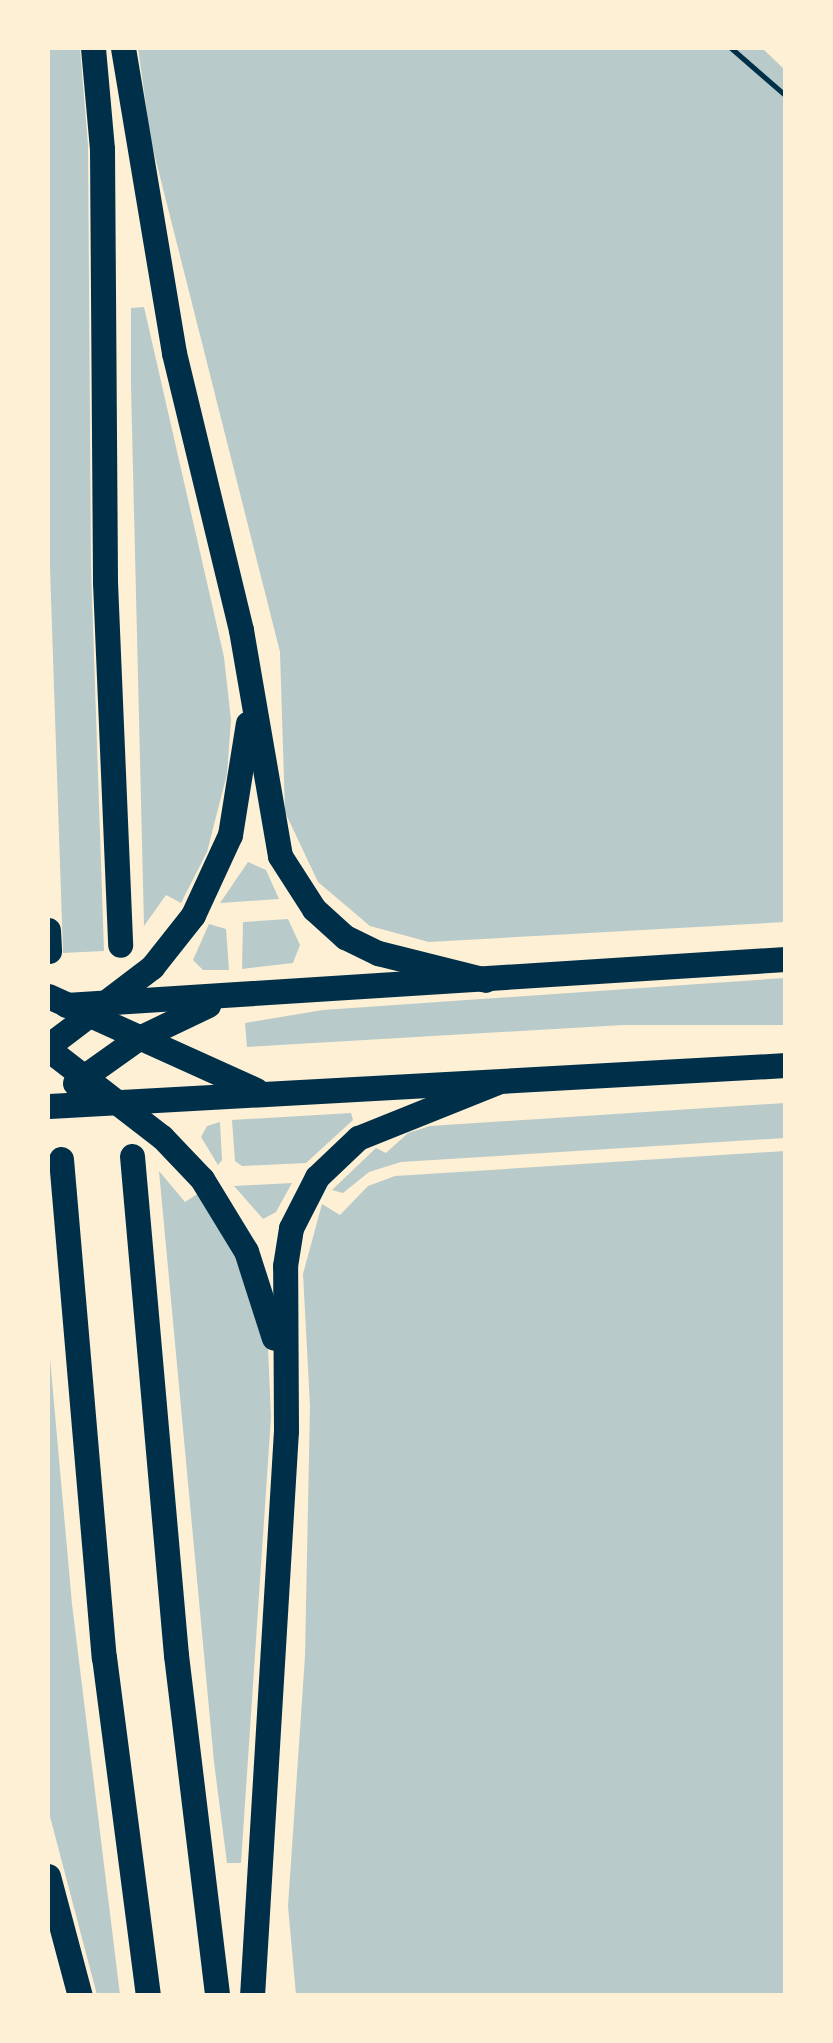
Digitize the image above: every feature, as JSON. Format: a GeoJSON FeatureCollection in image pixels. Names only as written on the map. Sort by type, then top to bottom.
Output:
{"type":"FeatureCollection","features":[{"type":"Feature","properties":{"kind":"main road"},"geometry":{"type":"LineString","coordinates":[[93,48],[102,149],[105,582],[120,945]]}},
{"type":"Feature","properties":{"kind":"main road"},"geometry":{"type":"LineString","coordinates":[[124,48],[174,352],[252,694],[273,838],[314,910],[369,949],[486,980]]}},
{"type":"Feature","properties":{"kind":"main road"},"geometry":{"type":"LineString","coordinates":[[252,694],[230,835],[193,915],[152,967],[77,1006],[48,1048],[162,1137],[211,1192],[246,1251],[270,1317],[287,1397]]}},
{"type":"Feature","properties":{"kind":"main road"},"geometry":{"type":"LineString","coordinates":[[48,930],[48,951]]}},
{"type":"Feature","properties":{"kind":"main road"},"geometry":{"type":"LineString","coordinates":[[77,1006],[786,959]]}},
{"type":"Feature","properties":{"kind":"main road"},"geometry":{"type":"LineString","coordinates":[[48,1107],[85,1075],[236,995]]}},
{"type":"Feature","properties":{"kind":"main road"},"geometry":{"type":"LineString","coordinates":[[77,1006],[265,1093]]}},
{"type":"Feature","properties":{"kind":"main road"},"geometry":{"type":"LineString","coordinates":[[48,1107],[786,1065]]}},
{"type":"Feature","properties":{"kind":"main road"},"geometry":{"type":"LineString","coordinates":[[252,1996],[287,1397],[286,1248],[311,1186],[372,1129],[496,1082]]}},
{"type":"Feature","properties":{"kind":"main road"},"geometry":{"type":"LineString","coordinates":[[132,1156],[176,1655],[217,1996]]}},
{"type":"Feature","properties":{"kind":"main road"},"geometry":{"type":"LineString","coordinates":[[61,1159],[104,1657],[148,1996]]}},
{"type":"Feature","properties":{"kind":"main road"},"geometry":{"type":"LineString","coordinates":[[48,1876],[80,1996]]}},
{"type":"Feature","properties":{"kind":"path"},"geometry":{"type":"LineString","coordinates":[[731,48],[786,96]]}},
{"type":"Feature","properties":{"kind":"shaded area"},"geometry":{"type":"Polygon","coordinates":[[[48,48],[80,48],[88,145],[91,568],[104,951],[63,953],[50,568],[48,48]]]}},
{"type":"Feature","properties":{"kind":"shaded area"},"geometry":{"type":"Polygon","coordinates":[[[138,48],[762,48],[785,70],[785,922],[429,942],[370,926],[318,882],[285,812],[280,652],[151,141],[138,48]]]}},
{"type":"Feature","properties":{"kind":"shaded area"},"geometry":{"type":"Polygon","coordinates":[[[144,307],[224,657],[231,720],[227,774],[207,852],[181,903],[166,895],[144,926],[131,308],[144,307]]]}},
{"type":"Feature","properties":{"kind":"shaded area"},"geometry":{"type":"Polygon","coordinates":[[[248,862],[266,870],[279,899],[220,903],[248,862]]]}},
{"type":"Feature","properties":{"kind":"shaded area"},"geometry":{"type":"Polygon","coordinates":[[[288,919],[300,945],[293,963],[242,969],[243,922],[288,919]]]}},
{"type":"Feature","properties":{"kind":"shaded area"},"geometry":{"type":"Polygon","coordinates":[[[209,924],[226,929],[229,970],[203,970],[193,960],[209,924]]]}},
{"type":"Feature","properties":{"kind":"shaded area"},"geometry":{"type":"Polygon","coordinates":[[[785,978],[785,1025],[623,1025],[247,1047],[245,1023],[323,1010],[785,978]]]}},
{"type":"Feature","properties":{"kind":"shaded area"},"geometry":{"type":"Polygon","coordinates":[[[785,1103],[785,1138],[401,1162],[369,1172],[343,1193],[332,1190],[376,1148],[386,1153],[408,1133],[430,1126],[785,1103]]]}},
{"type":"Feature","properties":{"kind":"shaded area"},"geometry":{"type":"Polygon","coordinates":[[[351,1113],[353,1120],[306,1163],[242,1166],[235,1161],[232,1120],[351,1113]]]}},
{"type":"Feature","properties":{"kind":"shaded area"},"geometry":{"type":"Polygon","coordinates":[[[220,1122],[222,1160],[218,1165],[201,1137],[207,1126],[220,1122]]]}},
{"type":"Feature","properties":{"kind":"shaded area"},"geometry":{"type":"Polygon","coordinates":[[[785,1151],[785,1995],[296,1995],[288,1906],[305,1656],[310,1406],[303,1274],[322,1204],[340,1215],[368,1186],[395,1176],[785,1151]]]}},
{"type":"Feature","properties":{"kind":"shaded area"},"geometry":{"type":"Polygon","coordinates":[[[159,1171],[185,1202],[199,1193],[229,1241],[268,1348],[271,1417],[241,1863],[227,1863],[214,1762],[159,1171]]]}},
{"type":"Feature","properties":{"kind":"shaded area"},"geometry":{"type":"Polygon","coordinates":[[[292,1183],[276,1212],[263,1219],[234,1186],[292,1183]]]}},
{"type":"Feature","properties":{"kind":"shaded area"},"geometry":{"type":"Polygon","coordinates":[[[48,1336],[72,1604],[120,1995],[97,1995],[48,1809],[48,1336]]]}}]}
